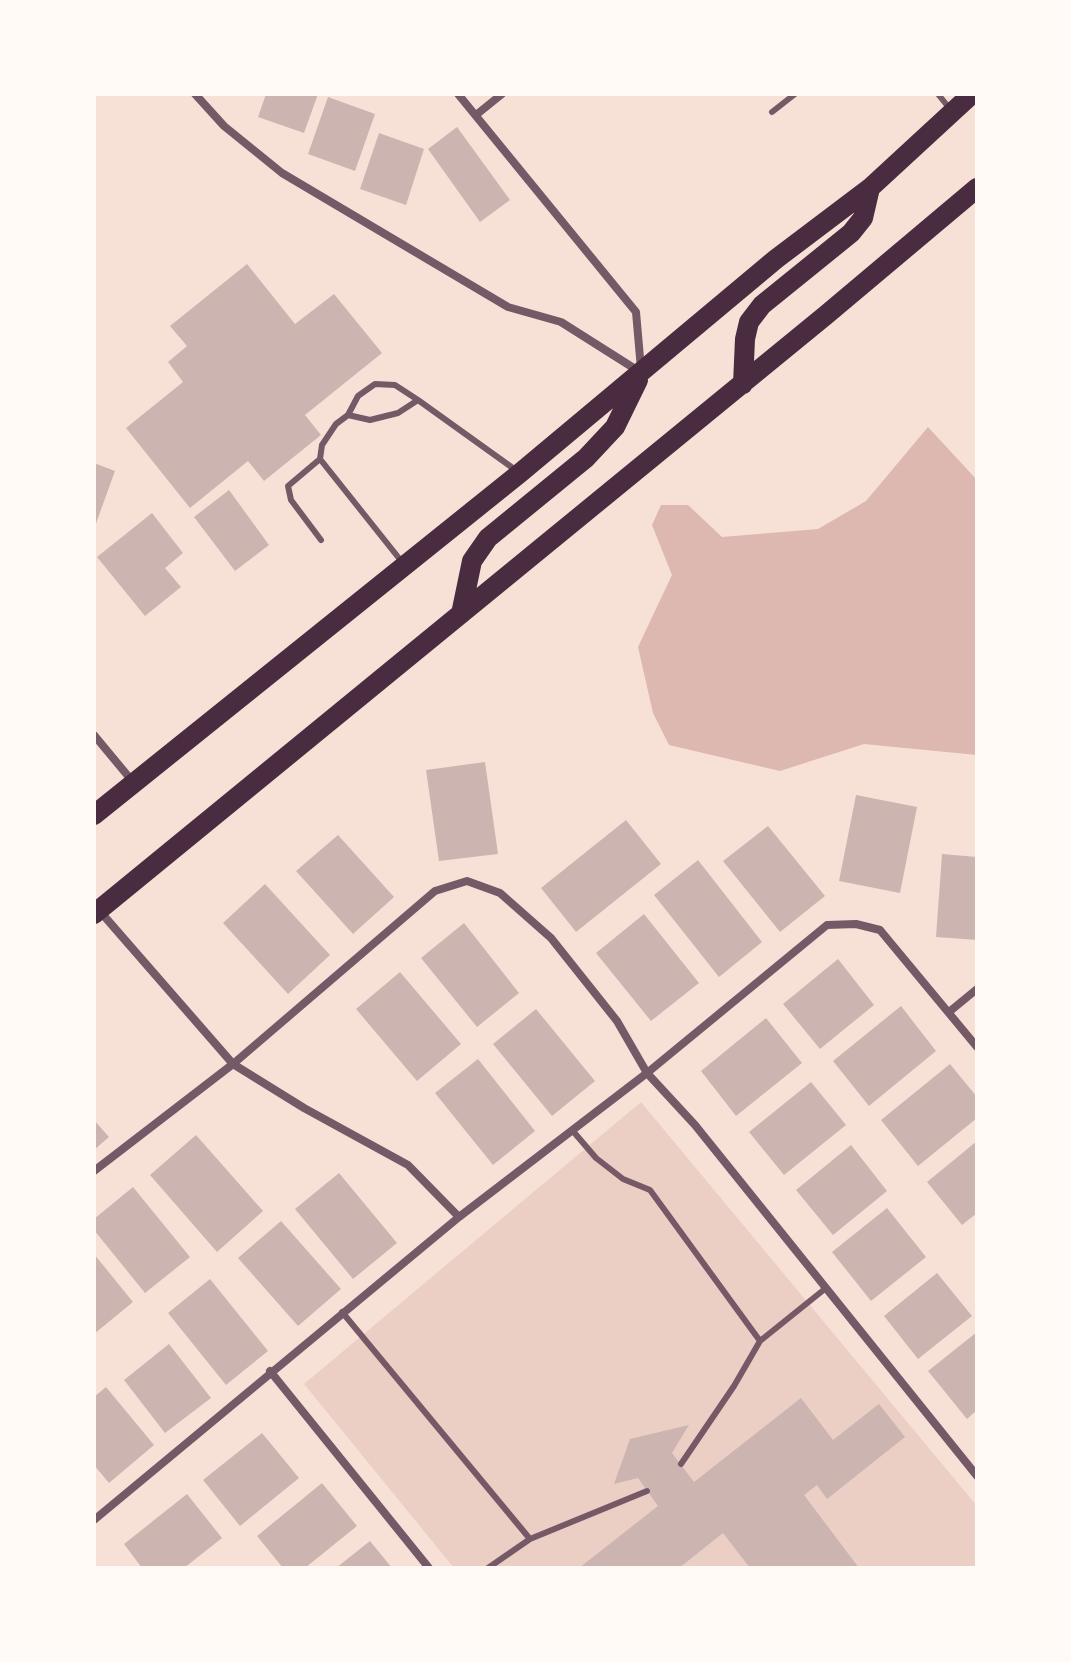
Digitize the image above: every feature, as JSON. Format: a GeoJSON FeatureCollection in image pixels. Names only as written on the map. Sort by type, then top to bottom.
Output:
{"type":"FeatureCollection","features":[{"type":"Feature","properties":{"kind":"main road"},"geometry":{"type":"LineString","coordinates":[[94,815],[520,473],[776,259],[870,188],[972,94]]}},
{"type":"Feature","properties":{"kind":"main road"},"geometry":{"type":"LineString","coordinates":[[743,384],[749,322],[762,305],[851,233],[863,218],[870,188]]}},
{"type":"Feature","properties":{"kind":"main road"},"geometry":{"type":"LineString","coordinates":[[96,909],[743,384],[977,188]]}},
{"type":"Feature","properties":{"kind":"main road"},"geometry":{"type":"LineString","coordinates":[[461,614],[472,561],[488,538],[586,458],[615,427],[641,373]]}},
{"type":"Feature","properties":{"kind":"street"},"geometry":{"type":"LineString","coordinates":[[195,94],[224,126],[282,173],[508,307],[561,322],[641,373]]}},
{"type":"Feature","properties":{"kind":"street"},"geometry":{"type":"LineString","coordinates":[[458,94],[636,312],[641,373]]}},
{"type":"Feature","properties":{"kind":"street"},"geometry":{"type":"LineString","coordinates":[[476,115],[502,94]]}},
{"type":"Feature","properties":{"kind":"street"},"geometry":{"type":"LineString","coordinates":[[94,735],[133,782]]}},
{"type":"Feature","properties":{"kind":"street"},"geometry":{"type":"LineString","coordinates":[[94,1171],[233,1064],[435,891],[467,881],[500,893],[551,938],[617,1021],[647,1073],[695,1125],[977,1476]]}},
{"type":"Feature","properties":{"kind":"street"},"geometry":{"type":"LineString","coordinates":[[96,909],[233,1064],[304,1108],[408,1165],[459,1217]]}},
{"type":"Feature","properties":{"kind":"street"},"geometry":{"type":"LineString","coordinates":[[94,1520],[459,1217],[647,1073],[827,925],[856,924],[880,930],[977,1047]]}},
{"type":"Feature","properties":{"kind":"street"},"geometry":{"type":"LineString","coordinates":[[949,1012],[977,989]]}},
{"type":"Feature","properties":{"kind":"street"},"geometry":{"type":"LineString","coordinates":[[270,1371],[429,1568]]}},
{"type":"Feature","properties":{"kind":"lane"},"geometry":{"type":"LineString","coordinates":[[772,112],[795,94]]}},
{"type":"Feature","properties":{"kind":"lane"},"geometry":{"type":"LineString","coordinates":[[938,94],[953,112]]}},
{"type":"Feature","properties":{"kind":"lane"},"geometry":{"type":"LineString","coordinates":[[404,564],[320,459],[322,445],[336,424],[348,415],[358,396],[375,384],[395,385],[520,473]]}},
{"type":"Feature","properties":{"kind":"lane"},"geometry":{"type":"LineString","coordinates":[[348,415],[370,420],[398,413],[418,400]]}},
{"type":"Feature","properties":{"kind":"lane"},"geometry":{"type":"LineString","coordinates":[[320,459],[288,486],[291,500],[321,540]]}},
{"type":"Feature","properties":{"kind":"lane"},"geometry":{"type":"LineString","coordinates":[[572,1130],[596,1158],[623,1179],[650,1190],[760,1341]]}},
{"type":"Feature","properties":{"kind":"lane"},"geometry":{"type":"LineString","coordinates":[[681,1464],[734,1386],[760,1341],[826,1288]]}},
{"type":"Feature","properties":{"kind":"lane"},"geometry":{"type":"LineString","coordinates":[[342,1312],[530,1539]]}},
{"type":"Feature","properties":{"kind":"lane"},"geometry":{"type":"LineString","coordinates":[[488,1568],[530,1539],[647,1491]]}},
{"type":"Feature","properties":{"kind":"shaded area"},"geometry":{"type":"Polygon","coordinates":[[[928,427],[977,480],[977,755],[864,744],[780,771],[669,745],[653,713],[638,647],[672,575],[652,525],[661,505],[688,505],[722,537],[818,529],[866,501],[928,427]]]}},
{"type":"Feature","properties":{"kind":"shaded area"},"geometry":{"type":"Polygon","coordinates":[[[641,1102],[977,1506],[977,1568],[454,1568],[304,1384],[641,1102]]]}},
{"type":"Feature","properties":{"kind":"building"},"geometry":{"type":"Polygon","coordinates":[[[266,94],[318,94],[304,133],[258,117],[266,94]]]}},
{"type":"Feature","properties":{"kind":"building"},"geometry":{"type":"Polygon","coordinates":[[[328,97],[375,114],[355,171],[308,154],[328,97]]]}},
{"type":"Feature","properties":{"kind":"building"},"geometry":{"type":"Polygon","coordinates":[[[457,127],[510,200],[480,222],[428,149],[457,127]]]}},
{"type":"Feature","properties":{"kind":"building"},"geometry":{"type":"Polygon","coordinates":[[[379,133],[424,149],[406,205],[360,189],[379,133]]]}},
{"type":"Feature","properties":{"kind":"building"},"geometry":{"type":"Polygon","coordinates":[[[247,264],[295,324],[334,294],[382,353],[305,415],[321,435],[264,481],[248,461],[190,508],[126,428],[183,382],[168,362],[187,346],[170,326],[247,264]]]}},
{"type":"Feature","properties":{"kind":"building"},"geometry":{"type":"Polygon","coordinates":[[[94,463],[115,471],[94,529],[94,463]]]}},
{"type":"Feature","properties":{"kind":"building"},"geometry":{"type":"Polygon","coordinates":[[[229,490],[269,545],[235,571],[194,517],[229,490]]]}},
{"type":"Feature","properties":{"kind":"building"},"geometry":{"type":"Polygon","coordinates":[[[152,513],[183,553],[165,568],[181,587],[145,616],[97,557],[152,513]]]}},
{"type":"Feature","properties":{"kind":"building"},"geometry":{"type":"Polygon","coordinates":[[[485,762],[498,854],[439,861],[426,770],[485,762]]]}},
{"type":"Feature","properties":{"kind":"building"},"geometry":{"type":"Polygon","coordinates":[[[856,795],[917,807],[900,893],[839,881],[856,795]]]}},
{"type":"Feature","properties":{"kind":"building"},"geometry":{"type":"Polygon","coordinates":[[[626,820],[661,864],[576,932],[541,888],[626,820]]]}},
{"type":"Feature","properties":{"kind":"building"},"geometry":{"type":"Polygon","coordinates":[[[768,826],[825,896],[780,932],[723,861],[768,826]]]}},
{"type":"Feature","properties":{"kind":"building"},"geometry":{"type":"Polygon","coordinates":[[[338,835],[394,897],[353,934],[296,871],[338,835]]]}},
{"type":"Feature","properties":{"kind":"building"},"geometry":{"type":"Polygon","coordinates":[[[942,854],[977,857],[977,940],[936,937],[942,854]]]}},
{"type":"Feature","properties":{"kind":"building"},"geometry":{"type":"Polygon","coordinates":[[[698,860],[762,942],[719,977],[654,895],[698,860]]]}},
{"type":"Feature","properties":{"kind":"building"},"geometry":{"type":"Polygon","coordinates":[[[265,884],[330,955],[288,994],[223,923],[265,884]]]}},
{"type":"Feature","properties":{"kind":"building"},"geometry":{"type":"Polygon","coordinates":[[[644,914],[699,983],[651,1021],[596,953],[644,914]]]}},
{"type":"Feature","properties":{"kind":"building"},"geometry":{"type":"Polygon","coordinates":[[[464,923],[519,993],[477,1027],[421,958],[464,923]]]}},
{"type":"Feature","properties":{"kind":"building"},"geometry":{"type":"Polygon","coordinates":[[[838,959],[874,1005],[820,1049],[783,1004],[838,959]]]}},
{"type":"Feature","properties":{"kind":"building"},"geometry":{"type":"Polygon","coordinates":[[[400,972],[461,1044],[417,1081],[356,1009],[400,972]]]}},
{"type":"Feature","properties":{"kind":"building"},"geometry":{"type":"Polygon","coordinates":[[[901,1006],[936,1051],[869,1106],[833,1061],[901,1006]]]}},
{"type":"Feature","properties":{"kind":"building"},"geometry":{"type":"Polygon","coordinates":[[[536,1009],[595,1081],[552,1116],[493,1044],[536,1009]]]}},
{"type":"Feature","properties":{"kind":"building"},"geometry":{"type":"Polygon","coordinates":[[[766,1018],[802,1063],[736,1116],[701,1071],[766,1018]]]}},
{"type":"Feature","properties":{"kind":"building"},"geometry":{"type":"Polygon","coordinates":[[[478,1059],[535,1131],[493,1165],[435,1093],[478,1059]]]}},
{"type":"Feature","properties":{"kind":"building"},"geometry":{"type":"Polygon","coordinates":[[[950,1064],[977,1097],[977,1118],[918,1166],[881,1120],[950,1064]]]}},
{"type":"Feature","properties":{"kind":"building"},"geometry":{"type":"Polygon","coordinates":[[[811,1082],[846,1125],[784,1175],[749,1132],[811,1082]]]}},
{"type":"Feature","properties":{"kind":"building"},"geometry":{"type":"Polygon","coordinates":[[[94,1120],[109,1137],[94,1150],[94,1120]]]}},
{"type":"Feature","properties":{"kind":"building"},"geometry":{"type":"Polygon","coordinates":[[[196,1135],[263,1211],[217,1252],[150,1175],[196,1135]]]}},
{"type":"Feature","properties":{"kind":"building"},"geometry":{"type":"Polygon","coordinates":[[[977,1141],[977,1213],[962,1225],[927,1182],[977,1141]]]}},
{"type":"Feature","properties":{"kind":"building"},"geometry":{"type":"Polygon","coordinates":[[[851,1145],[887,1191],[833,1235],[796,1190],[851,1145]]]}},
{"type":"Feature","properties":{"kind":"building"},"geometry":{"type":"Polygon","coordinates":[[[339,1173],[397,1243],[353,1279],[295,1209],[339,1173]]]}},
{"type":"Feature","properties":{"kind":"building"},"geometry":{"type":"Polygon","coordinates":[[[133,1187],[190,1257],[145,1293],[94,1230],[94,1219],[133,1187]]]}},
{"type":"Feature","properties":{"kind":"building"},"geometry":{"type":"Polygon","coordinates":[[[887,1208],[926,1257],[871,1301],[832,1252],[887,1208]]]}},
{"type":"Feature","properties":{"kind":"building"},"geometry":{"type":"Polygon","coordinates":[[[281,1221],[341,1289],[298,1326],[238,1258],[281,1221]]]}},
{"type":"Feature","properties":{"kind":"building"},"geometry":{"type":"Polygon","coordinates":[[[94,1254],[133,1302],[94,1334],[94,1254]]]}},
{"type":"Feature","properties":{"kind":"building"},"geometry":{"type":"Polygon","coordinates":[[[937,1273],[972,1316],[918,1359],[884,1316],[937,1273]]]}},
{"type":"Feature","properties":{"kind":"building"},"geometry":{"type":"Polygon","coordinates":[[[210,1279],[268,1351],[226,1385],[168,1313],[210,1279]]]}},
{"type":"Feature","properties":{"kind":"building"},"geometry":{"type":"Polygon","coordinates":[[[977,1332],[977,1410],[967,1419],[928,1371],[977,1332]]]}},
{"type":"Feature","properties":{"kind":"building"},"geometry":{"type":"Polygon","coordinates":[[[169,1344],[211,1398],[165,1433],[124,1380],[169,1344]]]}},
{"type":"Feature","properties":{"kind":"building"},"geometry":{"type":"Polygon","coordinates":[[[106,1387],[154,1445],[109,1483],[94,1465],[94,1397],[106,1387]]]}},
{"type":"Feature","properties":{"kind":"building"},"geometry":{"type":"Polygon","coordinates":[[[801,1398],[833,1440],[879,1404],[905,1437],[827,1499],[817,1485],[804,1495],[859,1568],[750,1568],[723,1533],[679,1568],[579,1568],[658,1506],[638,1478],[614,1484],[630,1439],[689,1425],[672,1453],[694,1482],[801,1398]]]}},
{"type":"Feature","properties":{"kind":"building"},"geometry":{"type":"Polygon","coordinates":[[[262,1433],[299,1478],[240,1526],[203,1480],[262,1433]]]}},
{"type":"Feature","properties":{"kind":"building"},"geometry":{"type":"Polygon","coordinates":[[[322,1483],[357,1526],[305,1568],[283,1568],[257,1536],[322,1483]]]}},
{"type":"Feature","properties":{"kind":"building"},"geometry":{"type":"Polygon","coordinates":[[[187,1494],[222,1538],[184,1568],[142,1568],[124,1544],[187,1494]]]}},
{"type":"Feature","properties":{"kind":"building"},"geometry":{"type":"Polygon","coordinates":[[[370,1541],[392,1568],[336,1568],[370,1541]]]}}]}
